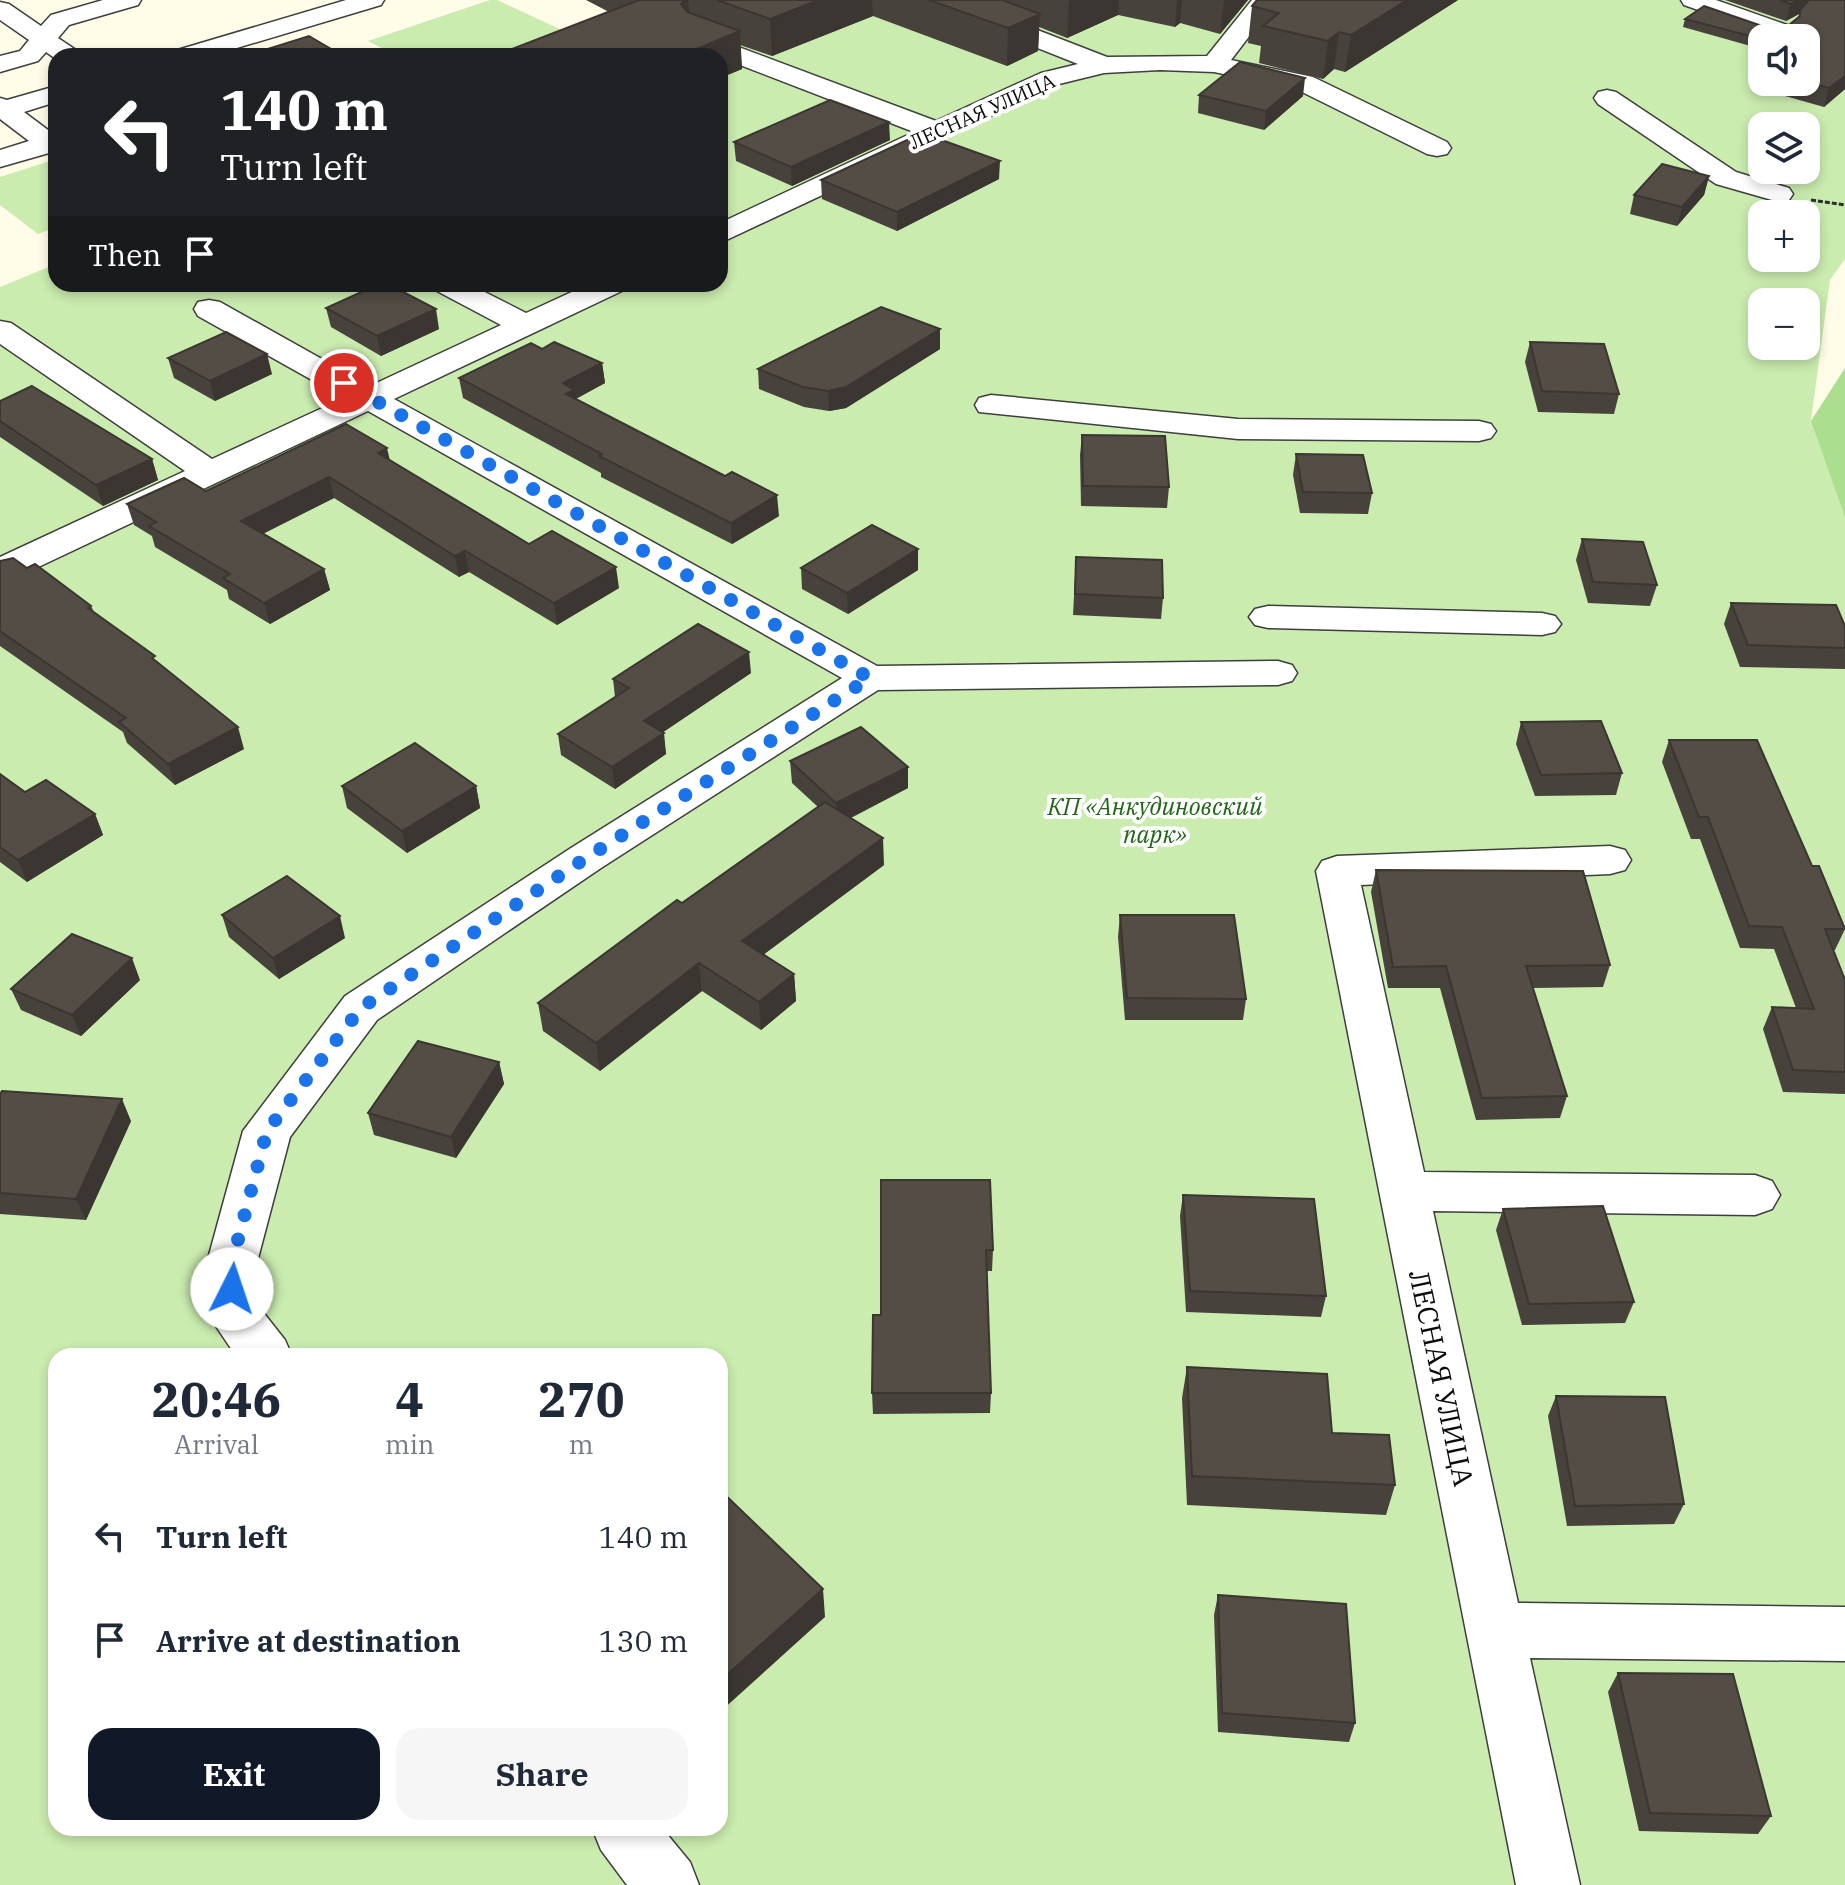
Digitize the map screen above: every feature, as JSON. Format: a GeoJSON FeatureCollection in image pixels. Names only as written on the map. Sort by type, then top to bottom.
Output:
{"type":"FeatureCollection","features":[{"type":"Feature","properties":{"kind":"street"},"geometry":{"type":"LineString","coordinates":[[0,64],[29,56],[60,20],[129,0]]}},
{"type":"Feature","properties":{"kind":"street"},"geometry":{"type":"LineString","coordinates":[[210,48],[372,0]]}},
{"type":"Feature","properties":{"kind":"street"},"geometry":{"type":"LineString","coordinates":[[938,0],[1104,65]]}},
{"type":"Feature","properties":{"kind":"street"},"geometry":{"type":"LineString","coordinates":[[1214,64],[1265,0]]}},
{"type":"Feature","properties":{"kind":"street"},"geometry":{"type":"LineString","coordinates":[[1693,0],[1761,24]]}},
{"type":"Feature","properties":{"kind":"street"},"geometry":{"type":"LineString","coordinates":[[0,9],[57,48]]}},
{"type":"Feature","properties":{"kind":"street"},"geometry":{"type":"LineString","coordinates":[[700,41],[718,48]]}},
{"type":"Feature","properties":{"kind":"street"},"geometry":{"type":"LineString","coordinates":[[728,52],[937,131]]}},
{"type":"Feature","properties":{"kind":"street","name":"ЛЕСНАЯ УЛИЦА"},"geometry":{"type":"LineString","coordinates":[[728,223],[1050,78],[1104,65],[1160,62],[1214,64],[1304,83],[1437,148]]}},
{"type":"Feature","properties":{"kind":"street"},"geometry":{"type":"LineString","coordinates":[[0,74],[46,97]]}},
{"type":"Feature","properties":{"kind":"street"},"geometry":{"type":"LineString","coordinates":[[2,108],[46,97]]}},
{"type":"Feature","properties":{"kind":"street"},"geometry":{"type":"LineString","coordinates":[[1607,98],[1726,178],[1779,194]]}},
{"type":"Feature","properties":{"kind":"street"},"geometry":{"type":"LineString","coordinates":[[2,108],[48,143]]}},
{"type":"Feature","properties":{"kind":"street"},"geometry":{"type":"LineString","coordinates":[[0,159],[48,144]]}},
{"type":"Feature","properties":{"kind":"street"},"geometry":{"type":"LineString","coordinates":[[462,292],[526,325]]}},
{"type":"Feature","properties":{"kind":"street"},"geometry":{"type":"LineString","coordinates":[[0,571],[596,292]]}},
{"type":"Feature","properties":{"kind":"street"},"geometry":{"type":"LineString","coordinates":[[209,309],[870,678],[1278,673]]}},
{"type":"Feature","properties":{"kind":"street"},"geometry":{"type":"LineString","coordinates":[[0,330],[210,473]]}},
{"type":"Feature","properties":{"kind":"street"},"geometry":{"type":"LineString","coordinates":[[991,405],[1238,429],[1479,431]]}},
{"type":"Feature","properties":{"kind":"street"},"geometry":{"type":"LineString","coordinates":[[1268,617],[1542,624]]}},
{"type":"Feature","properties":{"kind":"street"},"geometry":{"type":"LineString","coordinates":[[260,1348],[233,1313],[231,1266],[267,1131],[361,1008],[586,858],[870,678]]}},
{"type":"Feature","properties":{"kind":"street","name":"ЛЕСНАЯ УЛИЦА"},"geometry":{"type":"LineString","coordinates":[[1548,1885],[1337,871],[1610,860]]}},
{"type":"Feature","properties":{"kind":"street"},"geometry":{"type":"LineString","coordinates":[[1403,1191],[1755,1195]]}},
{"type":"Feature","properties":{"kind":"street"},"geometry":{"type":"LineString","coordinates":[[1495,1630],[1845,1634]]}},
{"type":"Feature","properties":{"kind":"street"},"geometry":{"type":"LineString","coordinates":[[629,1836],[667,1885]]}},
{"type":"Feature","properties":{"kind":"green space"},"geometry":{"type":"Polygon","coordinates":[[[497,0],[592,44],[581,48],[382,48],[368,41],[497,0]]]}},
{"type":"Feature","properties":{"kind":"green space","name":"КП «Анкудиновский парк»"},"geometry":{"type":"Polygon","coordinates":[[[718,0],[1845,0],[1845,259],[1830,280],[1820,354],[1820,288],[1748,288],[1748,360],[1819,360],[1811,420],[1845,482],[1845,1885],[0,1885],[0,287],[48,267],[48,292],[728,292],[728,48],[718,48],[718,0]]]}},
{"type":"Feature","properties":{"kind":"green space"},"geometry":{"type":"Polygon","coordinates":[[[48,162],[48,230],[38,234],[0,205],[0,177],[48,162]]]}},
{"type":"Feature","properties":{"kind":"green space"},"geometry":{"type":"Polygon","coordinates":[[[1845,368],[1845,517],[1811,421],[1845,368]]]}},
{"type":"Feature","properties":{"kind":"building"},"geometry":{"type":"Polygon","coordinates":[[[639,0],[685,0],[681,4],[687,12],[740,31],[699,48],[515,48],[639,0]]]}},
{"type":"Feature","properties":{"kind":"building"},"geometry":{"type":"Polygon","coordinates":[[[717,0],[819,0],[770,19],[717,0]]]}},
{"type":"Feature","properties":{"kind":"building"},"geometry":{"type":"Polygon","coordinates":[[[929,0],[1002,0],[1040,14],[1008,28],[929,0]]]}},
{"type":"Feature","properties":{"kind":"building"},"geometry":{"type":"Polygon","coordinates":[[[1257,0],[1407,0],[1351,35],[1339,32],[1328,41],[1263,26],[1279,13],[1252,6],[1257,0]]]}},
{"type":"Feature","properties":{"kind":"building"},"geometry":{"type":"Polygon","coordinates":[[[1809,0],[1845,0],[1845,76],[1829,88],[1820,86],[1820,24],[1790,24],[1800,16],[1800,10],[1809,0]]]}},
{"type":"Feature","properties":{"kind":"building"},"geometry":{"type":"Polygon","coordinates":[[[1704,6],[1756,24],[1748,24],[1748,35],[1685,19],[1704,6]]]}},
{"type":"Feature","properties":{"kind":"building"},"geometry":{"type":"Polygon","coordinates":[[[309,36],[329,48],[271,48],[309,36]]]}},
{"type":"Feature","properties":{"kind":"building"},"geometry":{"type":"Polygon","coordinates":[[[1240,62],[1305,78],[1266,111],[1199,95],[1240,62]]]}},
{"type":"Feature","properties":{"kind":"building"},"geometry":{"type":"Polygon","coordinates":[[[830,100],[889,122],[791,167],[734,142],[830,100]]]}},
{"type":"Feature","properties":{"kind":"building"},"geometry":{"type":"Polygon","coordinates":[[[922,133],[1000,161],[897,212],[821,180],[922,133]]]}},
{"type":"Feature","properties":{"kind":"building"},"geometry":{"type":"Polygon","coordinates":[[[1662,164],[1709,176],[1682,207],[1634,195],[1662,164]]]}},
{"type":"Feature","properties":{"kind":"building"},"geometry":{"type":"Polygon","coordinates":[[[361,292],[403,292],[436,309],[377,336],[326,308],[361,292]]]}},
{"type":"Feature","properties":{"kind":"building"},"geometry":{"type":"Polygon","coordinates":[[[881,307],[940,329],[846,387],[828,391],[803,387],[758,369],[881,307]]]}},
{"type":"Feature","properties":{"kind":"building"},"geometry":{"type":"Polygon","coordinates":[[[226,332],[267,354],[210,381],[168,358],[226,332]]]}},
{"type":"Feature","properties":{"kind":"building"},"geometry":{"type":"Polygon","coordinates":[[[554,342],[602,363],[563,383],[574,390],[566,394],[725,476],[732,472],[777,495],[731,523],[599,456],[602,454],[459,378],[531,343],[542,349],[554,342]]]}},
{"type":"Feature","properties":{"kind":"building"},"geometry":{"type":"Polygon","coordinates":[[[1530,342],[1604,344],[1619,394],[1542,391],[1530,342]]]}},
{"type":"Feature","properties":{"kind":"building"},"geometry":{"type":"Polygon","coordinates":[[[32,386],[152,459],[96,485],[0,421],[0,401],[32,386]]]}},
{"type":"Feature","properties":{"kind":"building"},"geometry":{"type":"Polygon","coordinates":[[[346,424],[387,448],[378,453],[529,544],[552,531],[616,567],[554,603],[465,551],[455,556],[329,477],[241,521],[324,569],[264,603],[223,578],[230,574],[149,526],[156,522],[127,504],[184,478],[206,491],[346,424]]]}},
{"type":"Feature","properties":{"kind":"building"},"geometry":{"type":"Polygon","coordinates":[[[1082,435],[1165,436],[1169,487],[1083,486],[1082,435]]]}},
{"type":"Feature","properties":{"kind":"building"},"geometry":{"type":"Polygon","coordinates":[[[1296,454],[1363,455],[1372,493],[1303,492],[1296,454]]]}},
{"type":"Feature","properties":{"kind":"building"},"geometry":{"type":"Polygon","coordinates":[[[872,525],[918,549],[847,593],[801,568],[872,525]]]}},
{"type":"Feature","properties":{"kind":"building"},"geometry":{"type":"Polygon","coordinates":[[[1582,539],[1643,542],[1657,585],[1593,582],[1582,539]]]}},
{"type":"Feature","properties":{"kind":"building"},"geometry":{"type":"Polygon","coordinates":[[[1076,557],[1162,560],[1163,598],[1075,594],[1076,557]]]}},
{"type":"Feature","properties":{"kind":"building"},"geometry":{"type":"Polygon","coordinates":[[[13,558],[27,568],[35,564],[91,606],[88,608],[155,656],[152,658],[238,727],[168,764],[119,722],[126,718],[0,631],[0,561],[13,558]]]}},
{"type":"Feature","properties":{"kind":"building"},"geometry":{"type":"Polygon","coordinates":[[[1731,603],[1836,605],[1845,626],[1845,648],[1748,645],[1731,603]]]}},
{"type":"Feature","properties":{"kind":"building"},"geometry":{"type":"Polygon","coordinates":[[[698,624],[749,652],[644,721],[664,733],[612,767],[558,734],[629,688],[613,679],[698,624]]]}},
{"type":"Feature","properties":{"kind":"building"},"geometry":{"type":"Polygon","coordinates":[[[1601,721],[1622,773],[1541,775],[1521,722],[1601,721]]]}},
{"type":"Feature","properties":{"kind":"building"},"geometry":{"type":"Polygon","coordinates":[[[861,727],[908,767],[836,803],[790,761],[861,727]]]}},
{"type":"Feature","properties":{"kind":"building"},"geometry":{"type":"Polygon","coordinates":[[[1669,740],[1757,740],[1812,866],[1819,866],[1845,929],[1825,929],[1845,980],[1845,1072],[1793,1070],[1772,1007],[1814,1009],[1782,927],[1749,926],[1708,817],[1699,817],[1669,740]]]}},
{"type":"Feature","properties":{"kind":"building"},"geometry":{"type":"Polygon","coordinates":[[[415,743],[476,786],[402,831],[342,786],[415,743]]]}},
{"type":"Feature","properties":{"kind":"building"},"geometry":{"type":"Polygon","coordinates":[[[0,774],[25,792],[46,780],[95,814],[18,860],[0,847],[0,774]]]}},
{"type":"Feature","properties":{"kind":"building"},"geometry":{"type":"Polygon","coordinates":[[[825,802],[883,838],[742,941],[794,974],[759,1002],[699,963],[596,1043],[538,1003],[677,900],[682,903],[825,802]]]}},
{"type":"Feature","properties":{"kind":"building"},"geometry":{"type":"Polygon","coordinates":[[[1376,870],[1583,871],[1610,965],[1526,966],[1567,1096],[1482,1098],[1446,966],[1393,967],[1376,870]]]}},
{"type":"Feature","properties":{"kind":"building"},"geometry":{"type":"Polygon","coordinates":[[[287,876],[340,916],[273,958],[222,915],[287,876]]]}},
{"type":"Feature","properties":{"kind":"building"},"geometry":{"type":"Polygon","coordinates":[[[1120,915],[1234,915],[1246,999],[1127,998],[1120,915]]]}},
{"type":"Feature","properties":{"kind":"building"},"geometry":{"type":"Polygon","coordinates":[[[72,934],[132,958],[72,1015],[11,989],[72,934]]]}},
{"type":"Feature","properties":{"kind":"building"},"geometry":{"type":"Polygon","coordinates":[[[418,1041],[499,1062],[451,1137],[368,1113],[418,1041]]]}},
{"type":"Feature","properties":{"kind":"building"},"geometry":{"type":"Polygon","coordinates":[[[2,1091],[122,1099],[76,1199],[0,1193],[2,1091]]]}},
{"type":"Feature","properties":{"kind":"building"},"geometry":{"type":"Polygon","coordinates":[[[881,1180],[990,1180],[993,1250],[986,1250],[991,1393],[872,1393],[873,1315],[881,1315],[881,1180]]]}},
{"type":"Feature","properties":{"kind":"building"},"geometry":{"type":"Polygon","coordinates":[[[1183,1195],[1314,1199],[1326,1296],[1190,1291],[1183,1195]]]}},
{"type":"Feature","properties":{"kind":"building"},"geometry":{"type":"Polygon","coordinates":[[[1603,1206],[1634,1302],[1529,1304],[1503,1209],[1603,1206]]]}},
{"type":"Feature","properties":{"kind":"building"},"geometry":{"type":"Polygon","coordinates":[[[1187,1367],[1327,1374],[1332,1433],[1389,1435],[1395,1485],[1192,1476],[1187,1367]]]}},
{"type":"Feature","properties":{"kind":"building"},"geometry":{"type":"Polygon","coordinates":[[[1556,1396],[1665,1397],[1684,1504],[1575,1506],[1556,1396]]]}},
{"type":"Feature","properties":{"kind":"building"},"geometry":{"type":"Polygon","coordinates":[[[728,1498],[823,1589],[728,1674],[728,1498]]]}},
{"type":"Feature","properties":{"kind":"building"},"geometry":{"type":"Polygon","coordinates":[[[1218,1595],[1346,1604],[1355,1723],[1222,1713],[1218,1595]]]}},
{"type":"Feature","properties":{"kind":"building"},"geometry":{"type":"Polygon","coordinates":[[[1618,1673],[1733,1674],[1771,1816],[1650,1813],[1618,1673]]]}},
{"type":"Feature","properties":{"kind":"route"},"geometry":{"type":"LineString","coordinates":[[232,1289],[231,1266],[267,1131],[361,1008],[586,858],[870,678],[344,383]]}}]}
